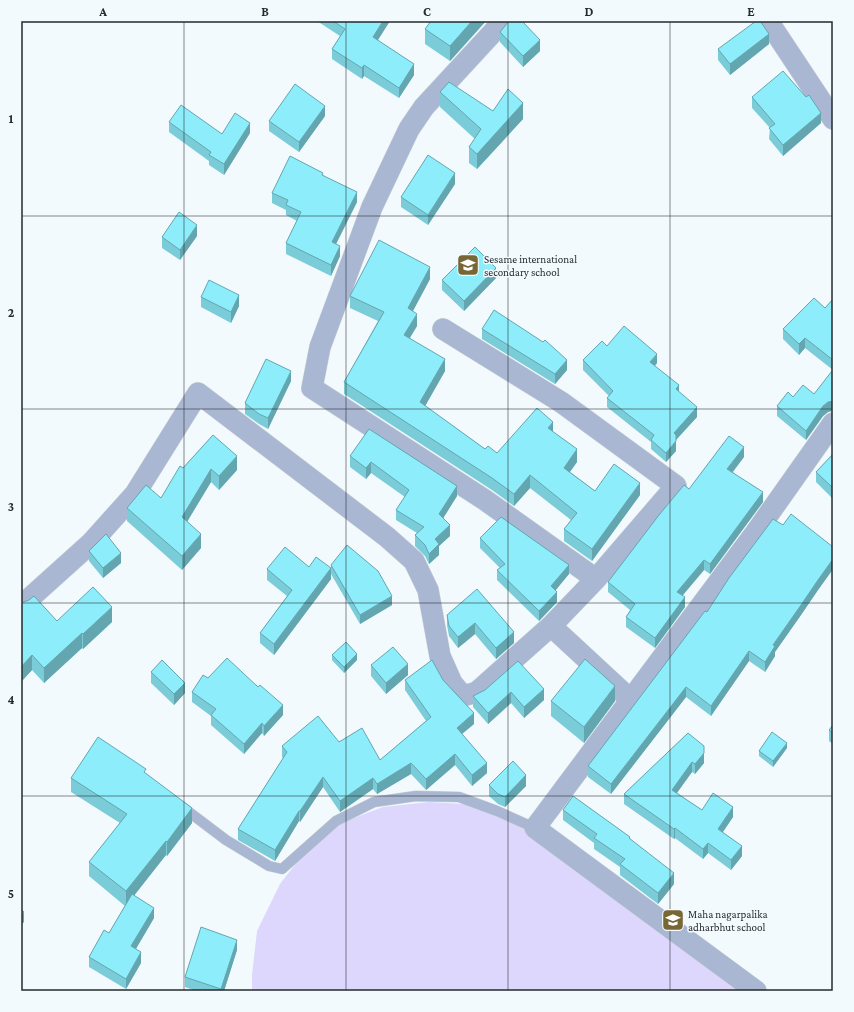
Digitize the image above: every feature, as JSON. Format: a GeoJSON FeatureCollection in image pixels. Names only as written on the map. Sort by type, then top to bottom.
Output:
{"type":"FeatureCollection","features":[{"type":"Feature","properties":{"kind":"street"},"geometry":{"type":"LineString","coordinates":[[502,21],[424,107],[409,129],[372,207],[320,347],[312,388],[485,500],[596,579]]}},
{"type":"Feature","properties":{"kind":"street"},"geometry":{"type":"LineString","coordinates":[[768,21],[833,119]]}},
{"type":"Feature","properties":{"kind":"street"},"geometry":{"type":"LineString","coordinates":[[21,606],[91,543],[135,494],[198,393],[387,537],[414,561],[428,590],[440,656],[452,683],[463,696],[478,692],[551,626],[596,579],[676,486],[561,402],[443,329]]}},
{"type":"Feature","properties":{"kind":"street"},"geometry":{"type":"LineString","coordinates":[[756,991],[535,828],[756,532],[833,423]]}},
{"type":"Feature","properties":{"kind":"street"},"geometry":{"type":"LineString","coordinates":[[551,626],[631,700]]}},
{"type":"Feature","properties":{"kind":"lane"},"geometry":{"type":"LineString","coordinates":[[173,800],[226,840],[269,866],[282,869],[336,821],[374,802],[416,796],[459,797],[497,811],[535,828]]}},
{"type":"Feature","properties":{"kind":"shaded area"},"geometry":{"type":"Polygon","coordinates":[[[429,802],[463,804],[504,818],[541,839],[743,991],[252,991],[252,975],[257,931],[280,884],[307,849],[338,824],[383,807],[429,802]]]}},
{"type":"Feature","properties":{"kind":"building"},"geometry":{"type":"Polygon","coordinates":[[[333,21],[383,21],[373,37],[414,64],[399,88],[364,65],[362,68],[332,49],[345,29],[333,21]]]}},
{"type":"Feature","properties":{"kind":"building"},"geometry":{"type":"Polygon","coordinates":[[[431,21],[472,21],[450,46],[425,29],[431,21]]]}},
{"type":"Feature","properties":{"kind":"building"},"geometry":{"type":"Polygon","coordinates":[[[509,21],[522,21],[540,40],[523,56],[500,32],[509,21]]]}},
{"type":"Feature","properties":{"kind":"building"},"geometry":{"type":"Polygon","coordinates":[[[756,21],[760,21],[769,34],[730,64],[718,49],[756,21]]]}},
{"type":"Feature","properties":{"kind":"building"},"geometry":{"type":"Polygon","coordinates":[[[783,71],[806,97],[809,95],[821,113],[783,145],[769,128],[775,124],[752,97],[783,71]]]}},
{"type":"Feature","properties":{"kind":"building"},"geometry":{"type":"Polygon","coordinates":[[[449,82],[493,111],[508,89],[523,103],[477,154],[469,147],[481,129],[440,92],[449,82]]]}},
{"type":"Feature","properties":{"kind":"building"},"geometry":{"type":"Polygon","coordinates":[[[295,84],[325,106],[299,142],[269,121],[295,84]]]}},
{"type":"Feature","properties":{"kind":"building"},"geometry":{"type":"Polygon","coordinates":[[[181,105],[222,134],[235,113],[250,123],[224,164],[209,155],[211,152],[169,122],[181,105]]]}},
{"type":"Feature","properties":{"kind":"building"},"geometry":{"type":"Polygon","coordinates":[[[428,155],[455,173],[428,215],[401,197],[428,155]]]}},
{"type":"Feature","properties":{"kind":"building"},"geometry":{"type":"Polygon","coordinates":[[[290,156],[323,173],[322,175],[357,192],[332,242],[340,246],[331,265],[286,243],[301,212],[286,205],[288,200],[272,193],[290,156]]]}},
{"type":"Feature","properties":{"kind":"building"},"geometry":{"type":"Polygon","coordinates":[[[179,212],[197,225],[180,250],[162,237],[179,212]]]}},
{"type":"Feature","properties":{"kind":"building"},"geometry":{"type":"Polygon","coordinates":[[[379,240],[430,267],[408,308],[417,314],[404,335],[445,359],[420,402],[485,449],[488,446],[497,453],[537,408],[553,422],[548,428],[577,449],[564,468],[595,491],[614,464],[640,483],[592,549],[564,529],[577,513],[530,475],[514,494],[492,478],[344,382],[384,312],[350,296],[379,240]]]}},
{"type":"Feature","properties":{"kind":"building"},"geometry":{"type":"Polygon","coordinates":[[[475,247],[496,268],[464,301],[442,280],[475,247]]]}},
{"type":"Feature","properties":{"kind":"building"},"geometry":{"type":"Polygon","coordinates":[[[209,280],[239,295],[231,312],[201,297],[209,280]]]}},
{"type":"Feature","properties":{"kind":"building"},"geometry":{"type":"Polygon","coordinates":[[[814,298],[825,308],[833,299],[833,360],[805,338],[799,344],[783,329],[814,298]]]}},
{"type":"Feature","properties":{"kind":"building"},"geometry":{"type":"Polygon","coordinates":[[[494,310],[543,342],[545,340],[567,360],[555,374],[482,329],[494,310]]]}},
{"type":"Feature","properties":{"kind":"building"},"geometry":{"type":"Polygon","coordinates":[[[624,326],[657,354],[650,362],[679,385],[676,389],[697,407],[674,433],[676,435],[676,441],[666,453],[651,440],[654,435],[607,398],[613,391],[583,360],[602,341],[607,346],[624,326]]]}},
{"type":"Feature","properties":{"kind":"building"},"geometry":{"type":"Polygon","coordinates":[[[266,359],[291,371],[268,418],[259,414],[245,403],[266,359]]]}},
{"type":"Feature","properties":{"kind":"building"},"geometry":{"type":"Polygon","coordinates":[[[832,371],[833,401],[828,402],[823,406],[806,431],[777,406],[788,392],[793,397],[803,385],[814,394],[832,371]]]}},
{"type":"Feature","properties":{"kind":"building"},"geometry":{"type":"Polygon","coordinates":[[[369,429],[457,486],[439,514],[450,525],[435,539],[439,544],[429,554],[425,545],[415,535],[424,527],[396,510],[409,490],[371,462],[366,468],[350,456],[369,429]]]}},
{"type":"Feature","properties":{"kind":"building"},"geometry":{"type":"Polygon","coordinates":[[[213,435],[237,456],[219,476],[211,469],[182,517],[201,534],[182,556],[127,508],[146,485],[161,498],[180,466],[183,468],[213,435]]]}},
{"type":"Feature","properties":{"kind":"building"},"geometry":{"type":"Polygon","coordinates":[[[729,436],[744,447],[727,469],[763,492],[710,564],[704,560],[677,592],[685,597],[655,638],[626,617],[635,604],[608,582],[659,515],[684,485],[689,489],[729,436]]]}},
{"type":"Feature","properties":{"kind":"building"},"geometry":{"type":"Polygon","coordinates":[[[833,454],[833,488],[816,472],[833,454]]]}},
{"type":"Feature","properties":{"kind":"building"},"geometry":{"type":"Polygon","coordinates":[[[791,514],[833,547],[833,559],[773,645],[775,646],[765,662],[749,651],[711,706],[686,687],[611,784],[588,766],[705,611],[707,612],[729,578],[773,519],[783,525],[791,514]]]}},
{"type":"Feature","properties":{"kind":"building"},"geometry":{"type":"Polygon","coordinates":[[[501,517],[569,565],[551,586],[557,592],[539,611],[497,570],[505,564],[480,538],[501,517]]]}},
{"type":"Feature","properties":{"kind":"building"},"geometry":{"type":"Polygon","coordinates":[[[106,534],[121,553],[103,568],[89,551],[106,534]]]}},
{"type":"Feature","properties":{"kind":"building"},"geometry":{"type":"Polygon","coordinates":[[[347,545],[378,571],[392,596],[360,615],[331,565],[347,545]]]}},
{"type":"Feature","properties":{"kind":"building"},"geometry":{"type":"Polygon","coordinates":[[[285,547],[309,567],[316,557],[331,568],[274,644],[260,633],[292,590],[267,569],[285,547]]]}},
{"type":"Feature","properties":{"kind":"building"},"geometry":{"type":"Polygon","coordinates":[[[93,587],[112,607],[44,668],[32,655],[21,667],[21,603],[34,596],[57,621],[93,587]]]}},
{"type":"Feature","properties":{"kind":"building"},"geometry":{"type":"Polygon","coordinates":[[[477,589],[514,632],[496,648],[475,623],[458,637],[449,626],[447,615],[477,589]]]}},
{"type":"Feature","properties":{"kind":"building"},"geometry":{"type":"Polygon","coordinates":[[[346,642],[357,654],[344,667],[332,655],[346,642]]]}},
{"type":"Feature","properties":{"kind":"building"},"geometry":{"type":"Polygon","coordinates":[[[393,647],[408,664],[386,683],[371,665],[393,647]]]}},
{"type":"Feature","properties":{"kind":"building"},"geometry":{"type":"Polygon","coordinates":[[[227,658],[258,687],[260,685],[283,705],[264,726],[262,723],[244,744],[211,715],[216,709],[192,692],[203,675],[208,678],[227,658]]]}},
{"type":"Feature","properties":{"kind":"building"},"geometry":{"type":"Polygon","coordinates":[[[585,659],[615,686],[584,727],[551,701],[585,659]]]}},
{"type":"Feature","properties":{"kind":"building"},"geometry":{"type":"Polygon","coordinates":[[[162,660],[185,683],[174,694],[151,672],[162,660]]]}},
{"type":"Feature","properties":{"kind":"building"},"geometry":{"type":"Polygon","coordinates":[[[432,660],[443,680],[474,713],[457,728],[487,763],[472,775],[455,754],[426,779],[411,763],[377,784],[373,778],[340,801],[323,777],[299,811],[275,850],[238,829],[287,752],[282,746],[318,716],[339,742],[362,728],[380,760],[431,717],[405,680],[432,660]]]}},
{"type":"Feature","properties":{"kind":"building"},"geometry":{"type":"Polygon","coordinates":[[[518,661],[544,689],[524,707],[511,692],[488,713],[473,696],[485,690],[518,661]]]}},
{"type":"Feature","properties":{"kind":"building"},"geometry":{"type":"Polygon","coordinates":[[[833,725],[833,733],[829,730],[833,725]]]}},
{"type":"Feature","properties":{"kind":"building"},"geometry":{"type":"Polygon","coordinates":[[[772,732],[787,743],[773,761],[759,751],[772,732]]]}},
{"type":"Feature","properties":{"kind":"building"},"geometry":{"type":"Polygon","coordinates":[[[688,733],[704,746],[704,753],[695,764],[692,762],[672,790],[702,810],[713,793],[733,807],[718,829],[742,846],[731,860],[708,843],[703,849],[675,828],[674,829],[624,794],[688,733]]]}},
{"type":"Feature","properties":{"kind":"building"},"geometry":{"type":"Polygon","coordinates":[[[98,737],[146,769],[144,772],[192,808],[167,842],[166,841],[126,891],[89,862],[127,814],[71,778],[98,737]]]}},
{"type":"Feature","properties":{"kind":"building"},"geometry":{"type":"Polygon","coordinates":[[[513,761],[526,775],[505,797],[498,794],[489,785],[513,761]]]}},
{"type":"Feature","properties":{"kind":"building"},"geometry":{"type":"Polygon","coordinates":[[[573,796],[630,837],[629,838],[674,873],[658,893],[620,864],[625,859],[594,838],[597,834],[563,810],[573,796]]]}},
{"type":"Feature","properties":{"kind":"building"},"geometry":{"type":"Polygon","coordinates":[[[132,894],[154,908],[131,946],[141,952],[126,979],[89,957],[104,930],[109,933],[132,894]]]}},
{"type":"Feature","properties":{"kind":"building"},"geometry":{"type":"Polygon","coordinates":[[[201,927],[237,940],[221,989],[185,977],[201,927]]]}},
{"type":"Feature","properties":{"kind":"place","name":"Sesame international secondary school"},"geometry":{"type":"Point","coordinates":[468,265]}},
{"type":"Feature","properties":{"kind":"place","name":"Maha nagarpalika adharbhut school"},"geometry":{"type":"Point","coordinates":[673,920]}}]}
